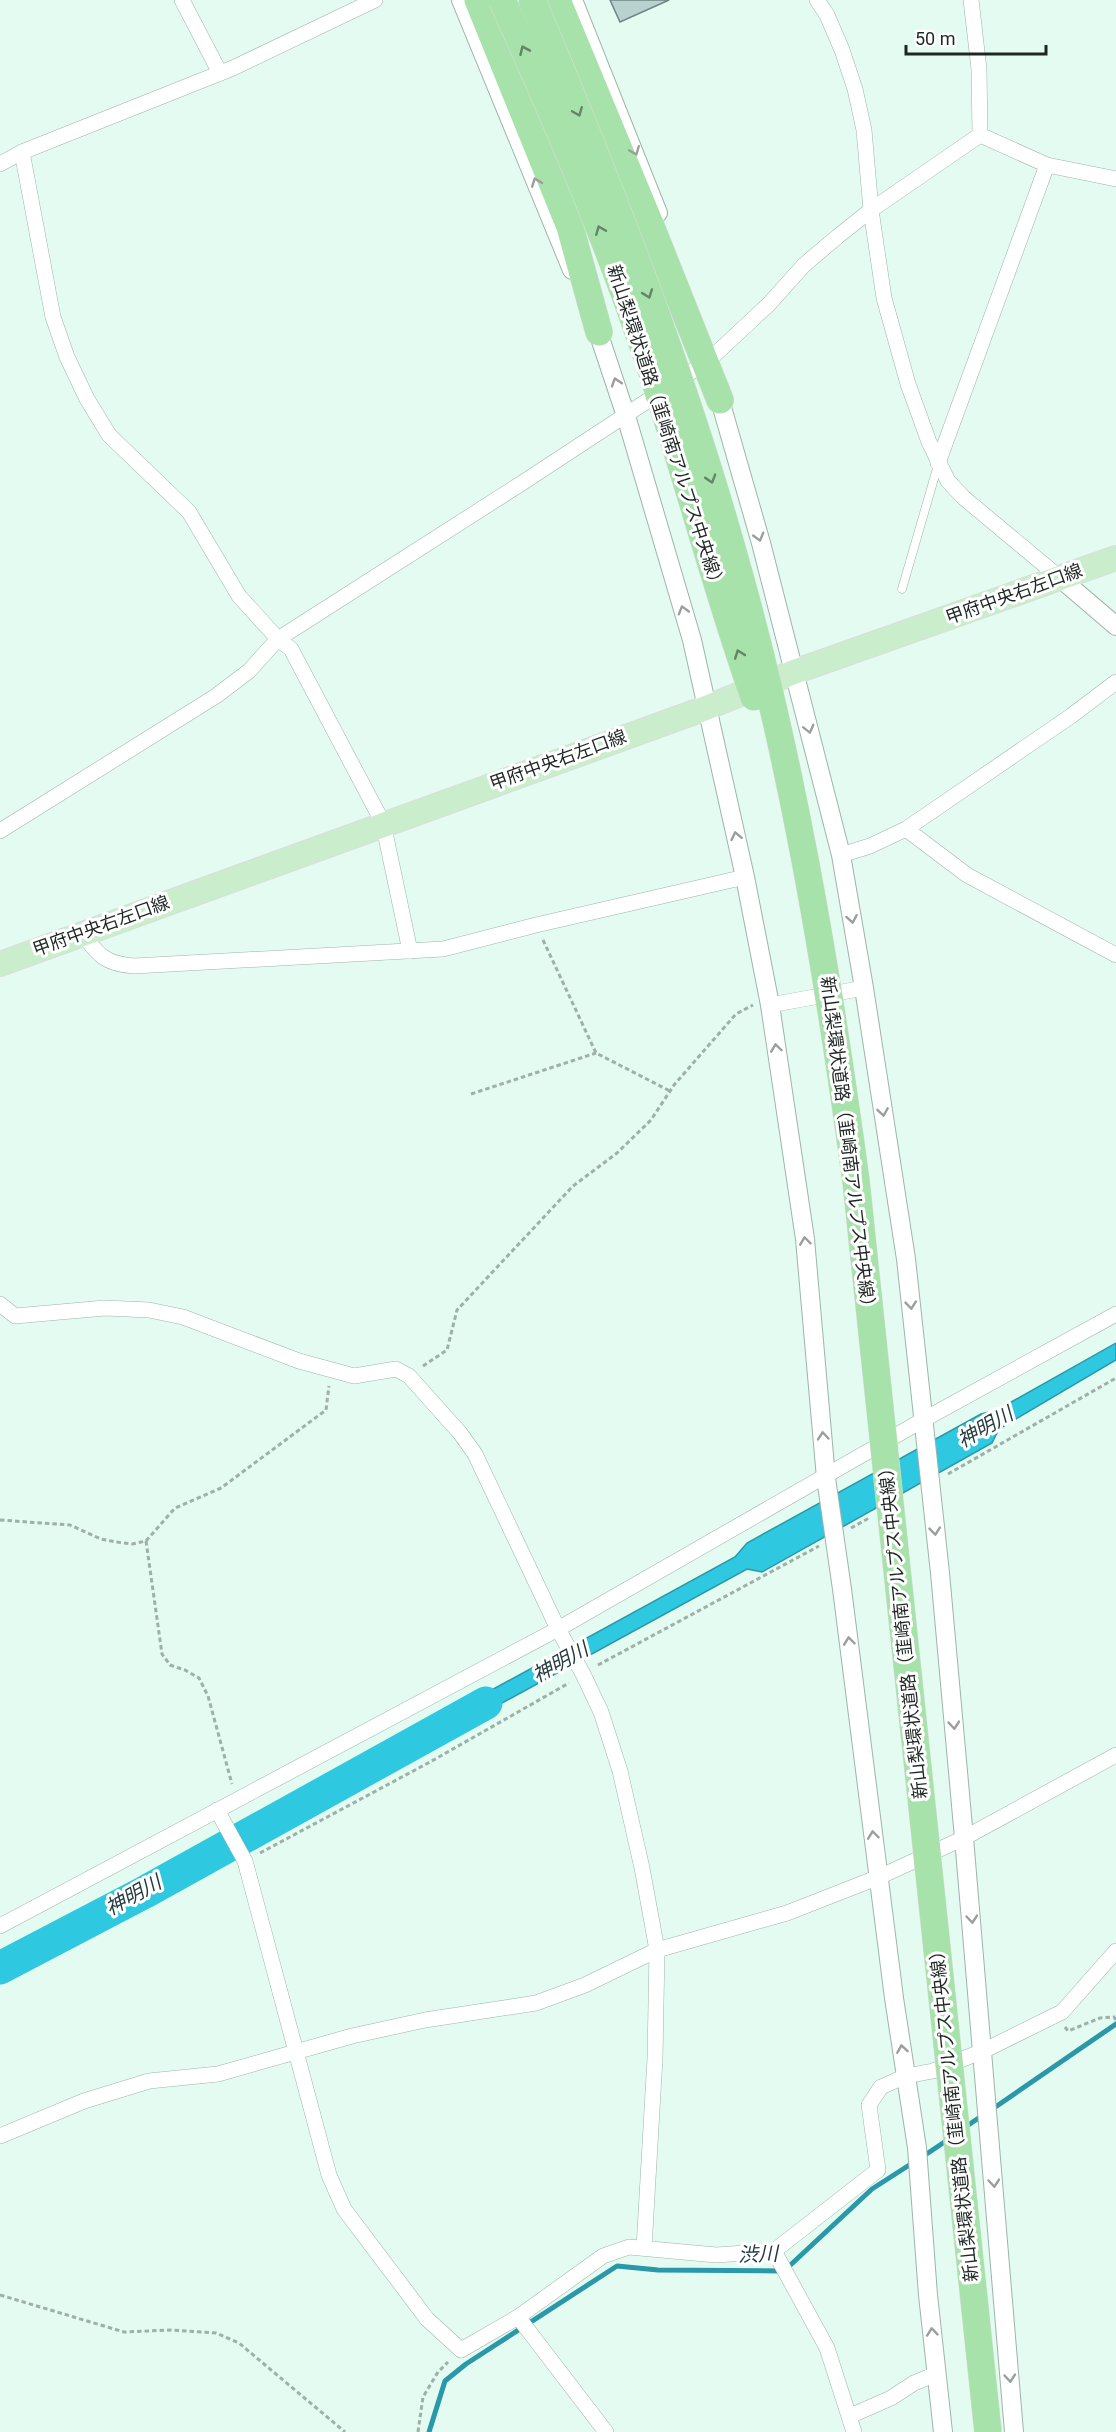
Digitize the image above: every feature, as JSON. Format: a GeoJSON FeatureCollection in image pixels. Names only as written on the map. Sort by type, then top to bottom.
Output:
{"type":"FeatureCollection","features":[{"type":"Feature","properties":{"kind":"highway"},"geometry":{"type":"LineString","coordinates":[[478,0],[570,227],[599,332]]}},
{"type":"Feature","properties":{"kind":"highway","name":"新山梨環状道路（韮崎南アルプス中央線）"},"geometry":{"type":"LineString","coordinates":[[502,0],[626,297],[674,440],[732,633],[799,829]]}},
{"type":"Feature","properties":{"kind":"highway","name":"新山梨環状道路（韮崎南アルプス中央線）"},"geometry":{"type":"LineString","coordinates":[[532,0],[610,188],[696,428],[732,547],[771,700],[799,829],[839,1054],[856,1181],[988,2432]]}},
{"type":"Feature","properties":{"kind":"highway"},"geometry":{"type":"LineString","coordinates":[[557,0],[720,400]]}},
{"type":"Feature","properties":{"kind":"main road","name":"甲府中央右左口線"},"geometry":{"type":"LineString","coordinates":[[0,964],[383,823],[705,708],[794,672],[1116,558]]}},
{"type":"Feature","properties":{"kind":"street"},"geometry":{"type":"LineString","coordinates":[[182,0],[220,73]]}},
{"type":"Feature","properties":{"kind":"street"},"geometry":{"type":"LineString","coordinates":[[0,164],[22,152],[220,73],[375,0]]}},
{"type":"Feature","properties":{"kind":"street"},"geometry":{"type":"LineString","coordinates":[[461,0],[559,243],[599,332],[692,640],[705,708],[745,877],[770,1005],[805,1239],[827,1486],[917,2148],[943,2432]]}},
{"type":"Feature","properties":{"kind":"street"},"geometry":{"type":"LineString","coordinates":[[573,0],[651,190],[706,362]]}},
{"type":"Feature","properties":{"kind":"street"},"geometry":{"type":"LineString","coordinates":[[817,0],[827,15],[842,50],[855,89],[864,130],[871,210],[884,298],[908,384],[928,442],[938,463],[948,481],[964,498],[1116,626]]}},
{"type":"Feature","properties":{"kind":"street"},"geometry":{"type":"LineString","coordinates":[[971,0],[979,69],[980,135]]}},
{"type":"Feature","properties":{"kind":"street"},"geometry":{"type":"LineString","coordinates":[[0,831],[216,696],[249,671],[278,639],[626,416],[706,362],[769,304],[804,265],[871,210],[980,135]]}},
{"type":"Feature","properties":{"kind":"street"},"geometry":{"type":"LineString","coordinates":[[980,135],[1047,165],[1116,179]]}},
{"type":"Feature","properties":{"kind":"street"},"geometry":{"type":"LineString","coordinates":[[22,152],[53,317],[67,357],[87,399],[109,435],[189,512],[239,596],[278,639],[291,649],[383,823],[410,951]]}},
{"type":"Feature","properties":{"kind":"street"},"geometry":{"type":"LineString","coordinates":[[938,463],[1047,165]]}},
{"type":"Feature","properties":{"kind":"street"},"geometry":{"type":"LineString","coordinates":[[720,400],[761,543],[841,855],[906,1259],[930,1478],[964,1838],[1014,2432]]}},
{"type":"Feature","properties":{"kind":"street"},"geometry":{"type":"LineString","coordinates":[[841,855],[870,846],[906,829],[1071,716],[1116,682]]}},
{"type":"Feature","properties":{"kind":"street"},"geometry":{"type":"LineString","coordinates":[[906,829],[967,875],[1116,955]]}},
{"type":"Feature","properties":{"kind":"street"},"geometry":{"type":"LineString","coordinates":[[81,933],[97,954],[115,964],[134,966],[443,949],[745,877]]}},
{"type":"Feature","properties":{"kind":"street"},"geometry":{"type":"LineString","coordinates":[[770,1005],[864,988]]}},
{"type":"Feature","properties":{"kind":"street"},"geometry":{"type":"LineString","coordinates":[[0,1304],[15,1316],[105,1308],[160,1312],[183,1317],[299,1361],[354,1376],[396,1369],[409,1376],[460,1433],[475,1454],[601,1712],[620,1771],[642,1868],[657,1950],[655,2058],[644,2248]]}},
{"type":"Feature","properties":{"kind":"street"},"geometry":{"type":"LineString","coordinates":[[0,1926],[221,1816],[236,1800],[560,1632],[827,1486],[1116,1314]]}},
{"type":"Feature","properties":{"kind":"street"},"geometry":{"type":"LineString","coordinates":[[0,2136],[84,2101],[149,2081],[218,2074],[352,2036],[425,2020],[536,2003],[585,1985],[657,1950],[787,1913],[879,1877],[964,1838],[1116,1755]]}},
{"type":"Feature","properties":{"kind":"street"},"geometry":{"type":"LineString","coordinates":[[221,1816],[244,1859],[298,2052],[329,2175],[344,2209],[427,2319],[461,2350],[518,2317],[603,2256],[629,2247],[716,2255],[774,2251],[878,2170],[869,2105],[881,2087],[906,2076],[933,2071],[983,2051],[1062,2012],[1116,1951]]}},
{"type":"Feature","properties":{"kind":"street"},"geometry":{"type":"LineString","coordinates":[[774,2251],[827,2348],[854,2432]]}},
{"type":"Feature","properties":{"kind":"street"},"geometry":{"type":"LineString","coordinates":[[518,2317],[606,2432]]}},
{"type":"Feature","properties":{"kind":"street"},"geometry":{"type":"LineString","coordinates":[[850,2416],[891,2398],[914,2383],[936,2373]]}},
{"type":"Feature","properties":{"kind":"lane"},"geometry":{"type":"LineString","coordinates":[[902,589],[938,463]]}},
{"type":"Feature","properties":{"kind":"path"},"geometry":{"type":"LineString","coordinates":[[536,925],[596,1053],[670,1092]]}},
{"type":"Feature","properties":{"kind":"path"},"geometry":{"type":"LineString","coordinates":[[409,1376],[447,1350],[457,1310],[573,1185],[617,1153],[651,1120],[670,1092],[736,1014],[752,1005],[770,1005]]}},
{"type":"Feature","properties":{"kind":"path"},"geometry":{"type":"LineString","coordinates":[[471,1094],[596,1053]]}},
{"type":"Feature","properties":{"kind":"path"},"geometry":{"type":"LineString","coordinates":[[0,1520],[70,1525],[101,1539],[116,1542],[132,1544],[146,1540],[175,1508],[221,1488],[326,1410],[332,1370]]}},
{"type":"Feature","properties":{"kind":"path"},"geometry":{"type":"LineString","coordinates":[[930,1478],[1116,1378]]}},
{"type":"Feature","properties":{"kind":"path"},"geometry":{"type":"LineString","coordinates":[[244,1859],[430,1762],[582,1672],[834,1534],[873,1516]]}},
{"type":"Feature","properties":{"kind":"path"},"geometry":{"type":"LineString","coordinates":[[146,1540],[162,1654],[170,1665],[199,1678],[208,1696],[236,1800]]}},
{"type":"Feature","properties":{"kind":"path"},"geometry":{"type":"LineString","coordinates":[[1055,2016],[1068,2031],[1100,2018],[1115,2019]]}},
{"type":"Feature","properties":{"kind":"path"},"geometry":{"type":"LineString","coordinates":[[0,2295],[124,2332],[171,2330],[216,2333],[239,2343],[345,2432]]}},
{"type":"Feature","properties":{"kind":"path"},"geometry":{"type":"LineString","coordinates":[[418,2432],[423,2397],[438,2372],[461,2350]]}},
{"type":"Feature","properties":{"kind":"water"},"geometry":{"type":"Polygon","coordinates":[[[1116,1343],[1116,1360],[999,1429],[992,1443],[762,1572],[747,1569],[451,1731],[444,1716],[735,1557],[747,1543],[981,1414],[997,1410],[1116,1343]]]}},
{"type":"Feature","properties":{"kind":"building"},"geometry":{"type":"Polygon","coordinates":[[[610,0],[669,0],[620,22],[610,0]]]}},
{"type":"Feature","properties":{"kind":"waterway","name":"神明川"},"geometry":{"type":"LineString","coordinates":[[0,1968],[145,1892],[486,1703]]}},
{"type":"Feature","properties":{"kind":"waterway","name":"渋川"},"geometry":{"type":"LineString","coordinates":[[991,2110],[1116,2024]]}},
{"type":"Feature","properties":{"kind":"waterway","name":"渋川"},"geometry":{"type":"LineString","coordinates":[[964,2128],[983,2115]]}},
{"type":"Feature","properties":{"kind":"waterway","name":"渋川"},"geometry":{"type":"LineString","coordinates":[[922,2157],[949,2139]]}},
{"type":"Feature","properties":{"kind":"waterway","name":"渋川"},"geometry":{"type":"LineString","coordinates":[[429,2432],[445,2381],[466,2364],[617,2266],[658,2270],[784,2271],[872,2189],[914,2162]]}}]}
